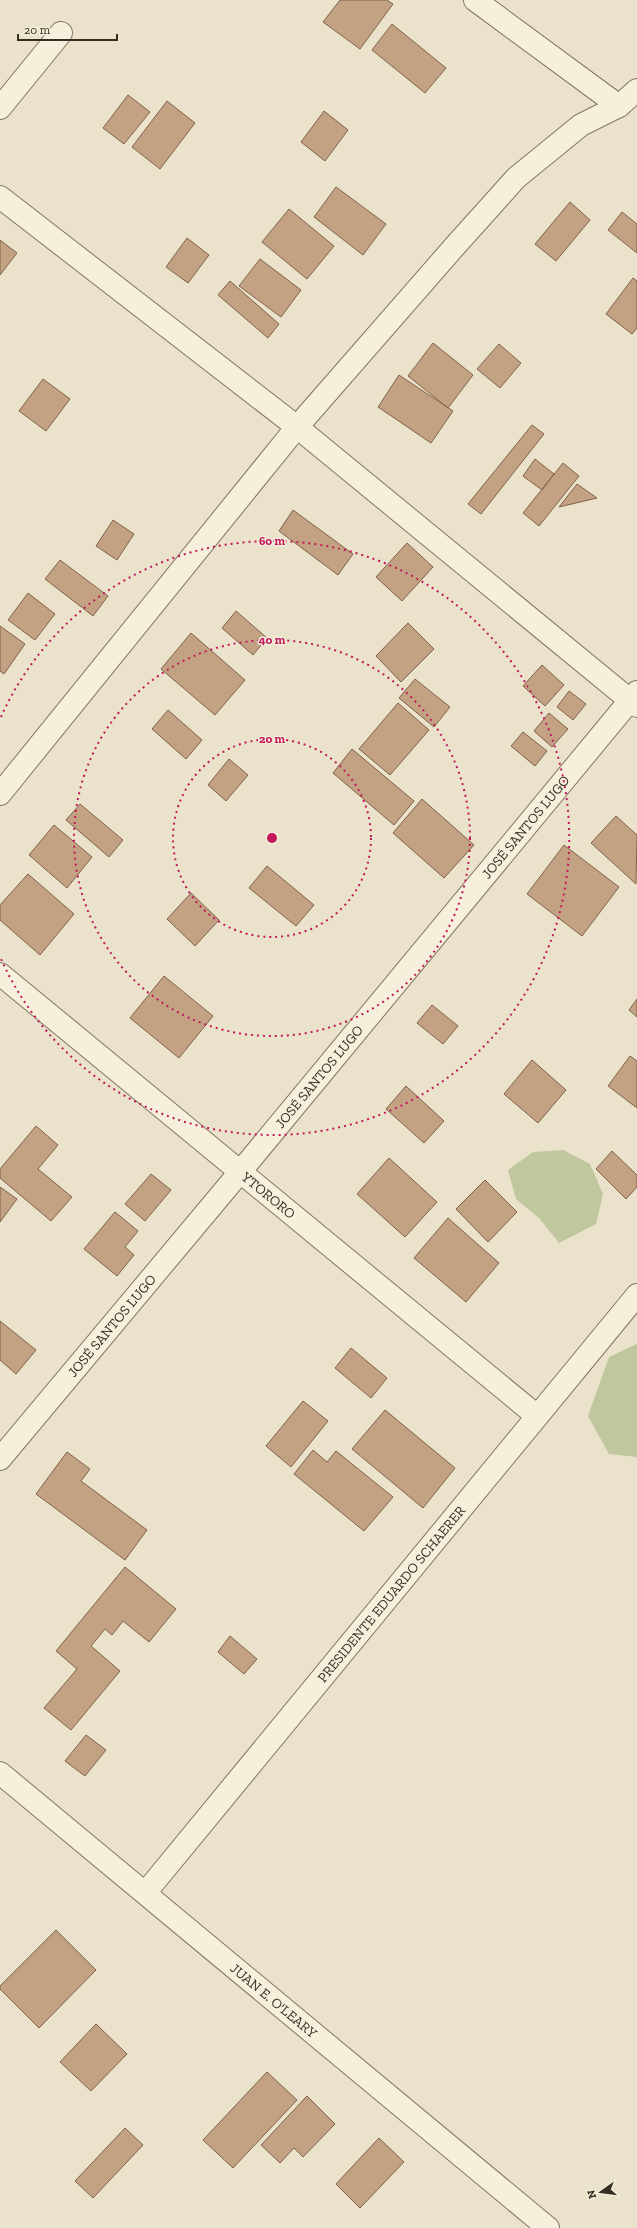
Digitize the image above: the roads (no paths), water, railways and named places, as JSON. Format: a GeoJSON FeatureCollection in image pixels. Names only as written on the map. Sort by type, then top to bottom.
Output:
{"type":"FeatureCollection","features":[{"type":"Feature","properties":{"kind":"street"},"geometry":{"type":"LineString","coordinates":[[475,0],[619,106]]}},
{"type":"Feature","properties":{"kind":"street"},"geometry":{"type":"LineString","coordinates":[[0,108],[61,33]]}},
{"type":"Feature","properties":{"kind":"street"},"geometry":{"type":"LineString","coordinates":[[0,794],[297,427],[516,178],[581,125],[619,106],[637,90]]}},
{"type":"Feature","properties":{"kind":"street"},"geometry":{"type":"LineString","coordinates":[[0,197],[297,427],[635,700]]}},
{"type":"Feature","properties":{"kind":"street","name":"JOSÉ SANTOS LUGO"},"geometry":{"type":"LineString","coordinates":[[0,1459],[635,700]]}},
{"type":"Feature","properties":{"kind":"street","name":"YTORORO"},"geometry":{"type":"LineString","coordinates":[[0,974],[537,1416]]}},
{"type":"Feature","properties":{"kind":"street","name":"PRESIDENTE EDUARDO SCHAERER"},"geometry":{"type":"LineString","coordinates":[[146,1892],[637,1295]]}},
{"type":"Feature","properties":{"kind":"street","name":"JUAN E. O'LEARY"},"geometry":{"type":"LineString","coordinates":[[0,1773],[146,1892],[548,2228]]}}]}
